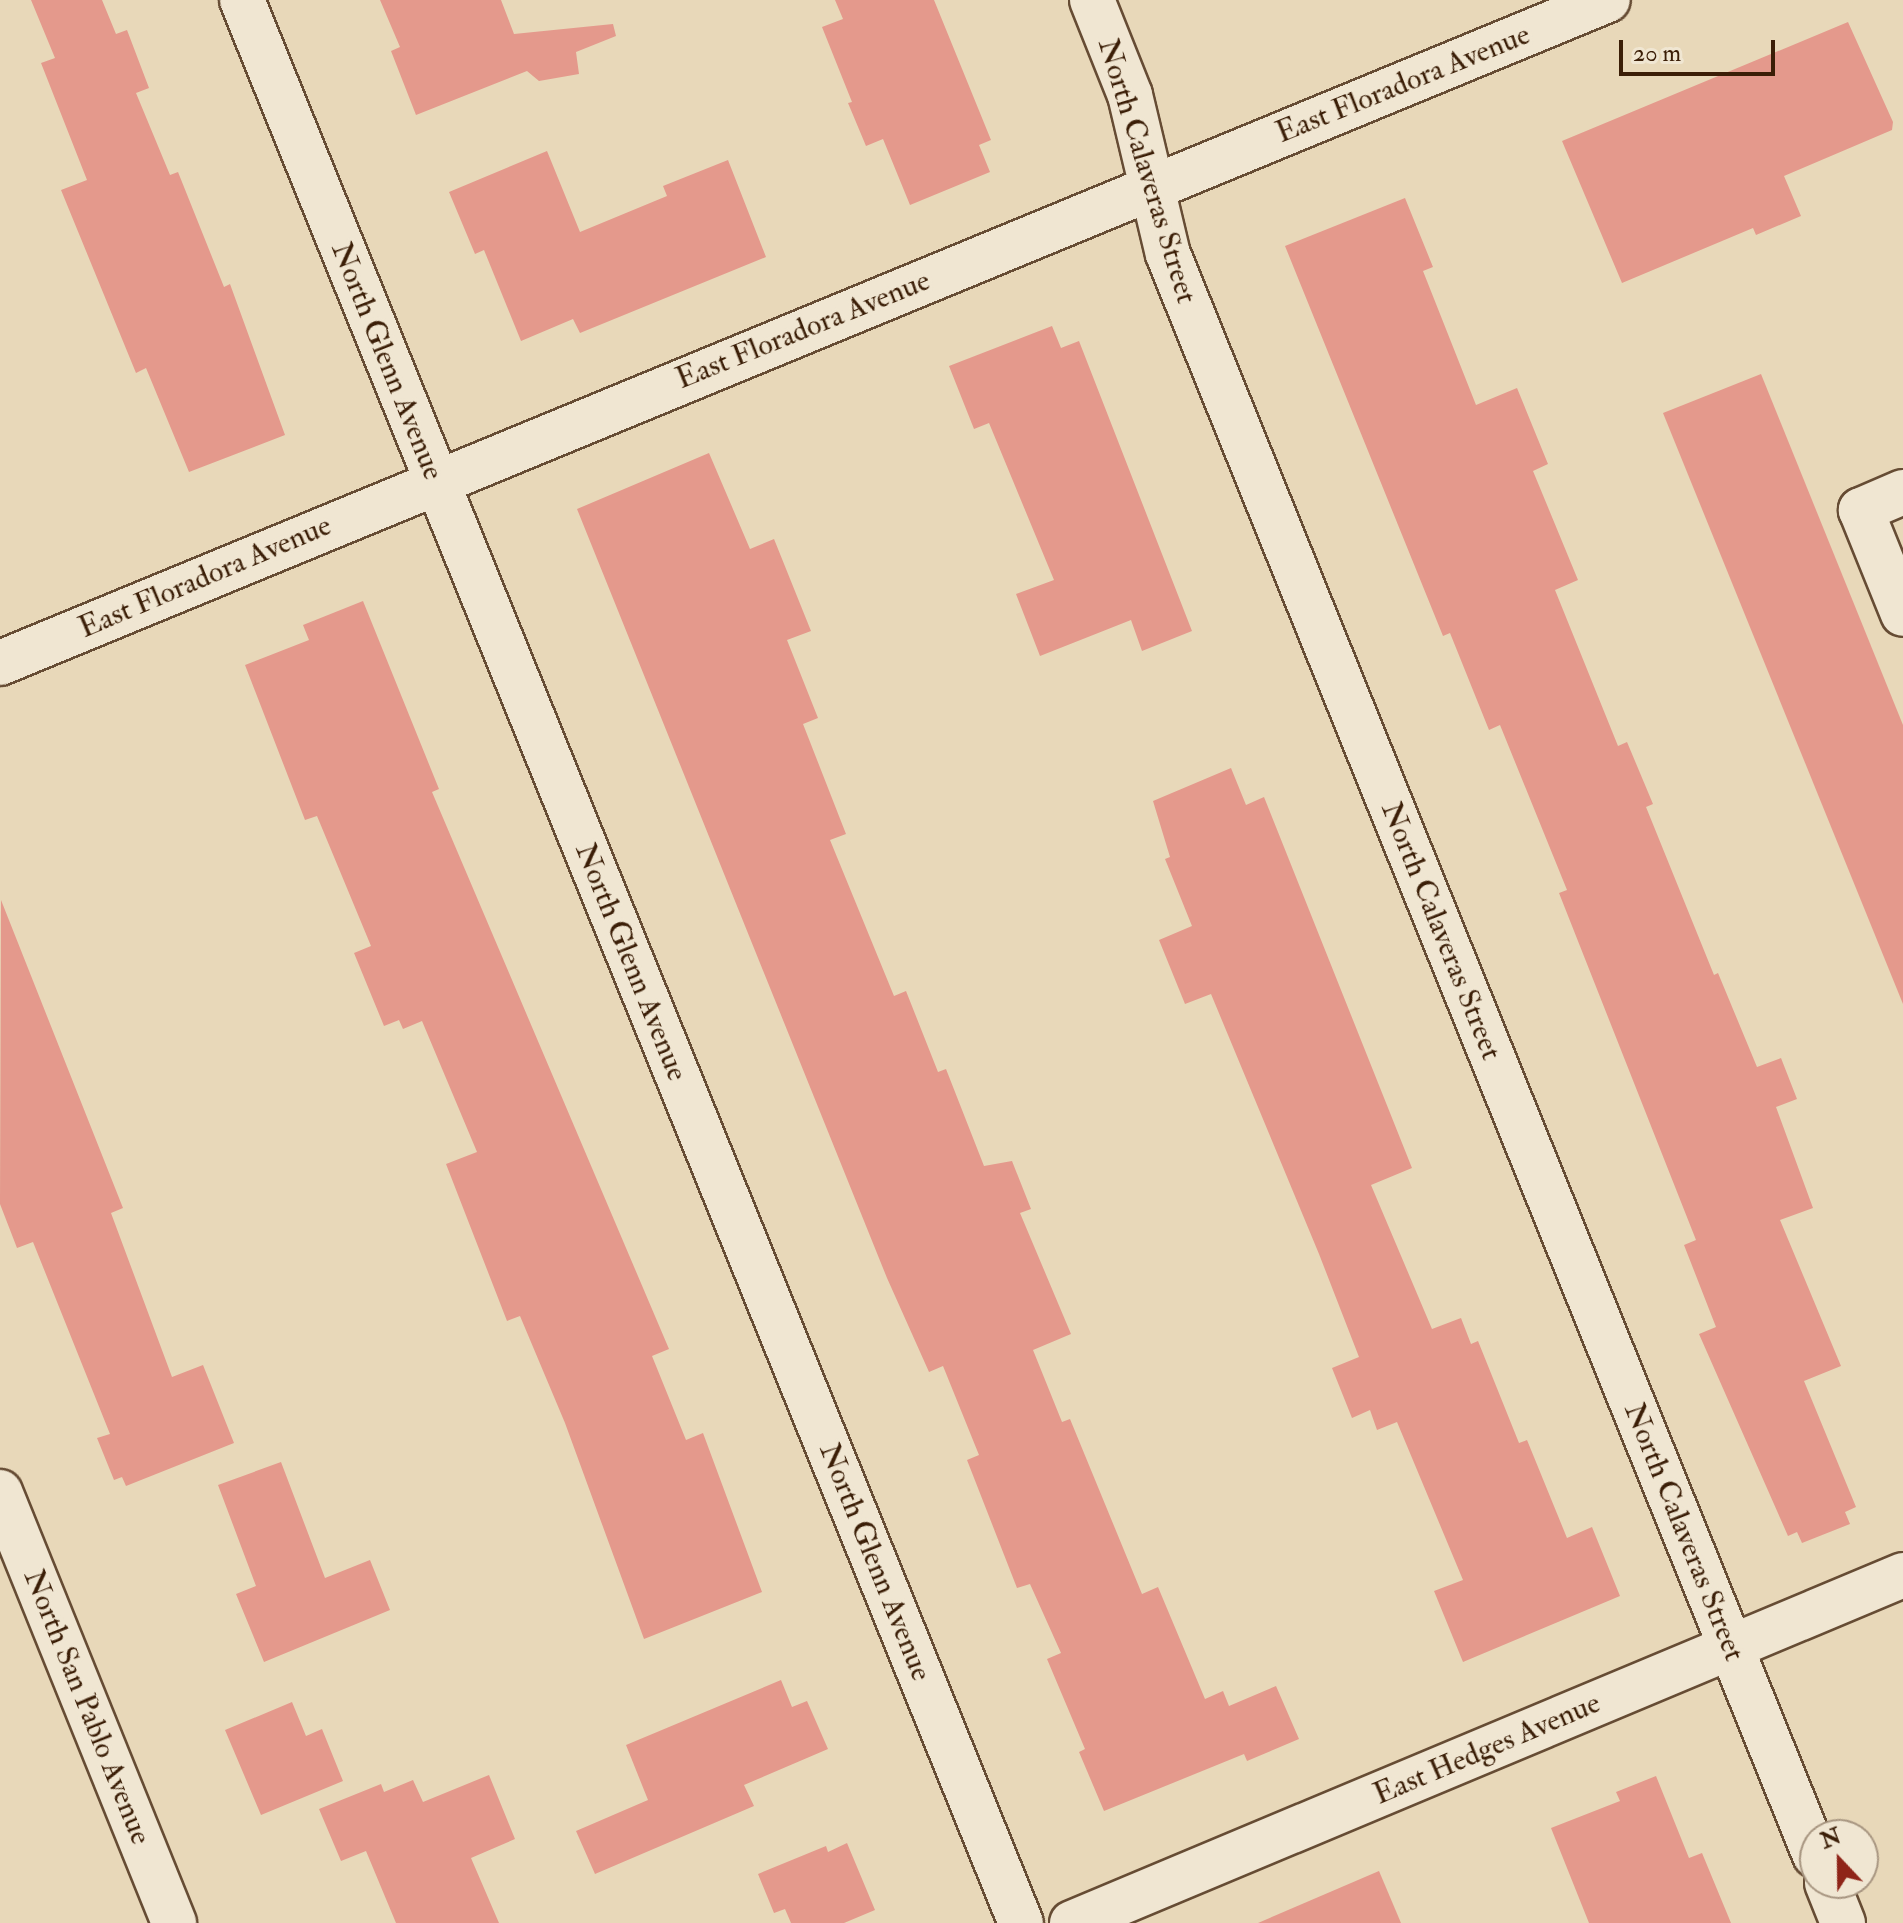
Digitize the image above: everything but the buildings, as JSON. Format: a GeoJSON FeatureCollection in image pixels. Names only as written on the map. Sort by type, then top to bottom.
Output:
{"type":"FeatureCollection","features":[{"type":"Feature","properties":{"kind":"street","name":"North Glenn Avenue"},"geometry":{"type":"LineString","coordinates":[[242,0],[1021,1923]]}},
{"type":"Feature","properties":{"kind":"street","name":"North Calaveras Street"},"geometry":{"type":"LineString","coordinates":[[1092,0],[1130,95],[1168,254],[1800,1819]]}},
{"type":"Feature","properties":{"kind":"street","name":"East Floradora Avenue"},"geometry":{"type":"LineString","coordinates":[[0,663],[435,481],[1608,0]]}},
{"type":"Feature","properties":{"kind":"street"},"geometry":{"type":"LineString","coordinates":[[1903,492],[1861,510],[1903,614]]}},
{"type":"Feature","properties":{"kind":"street","name":"North San Pablo Avenue"},"geometry":{"type":"LineString","coordinates":[[0,1492],[174,1923]]}},
{"type":"Feature","properties":{"kind":"street","name":"East Hedges Avenue"},"geometry":{"type":"LineString","coordinates":[[1072,1923],[1903,1575]]}},
{"type":"Feature","properties":{"kind":"street"},"geometry":{"type":"LineString","coordinates":[[1833,1899],[1843,1923]]}}]}
